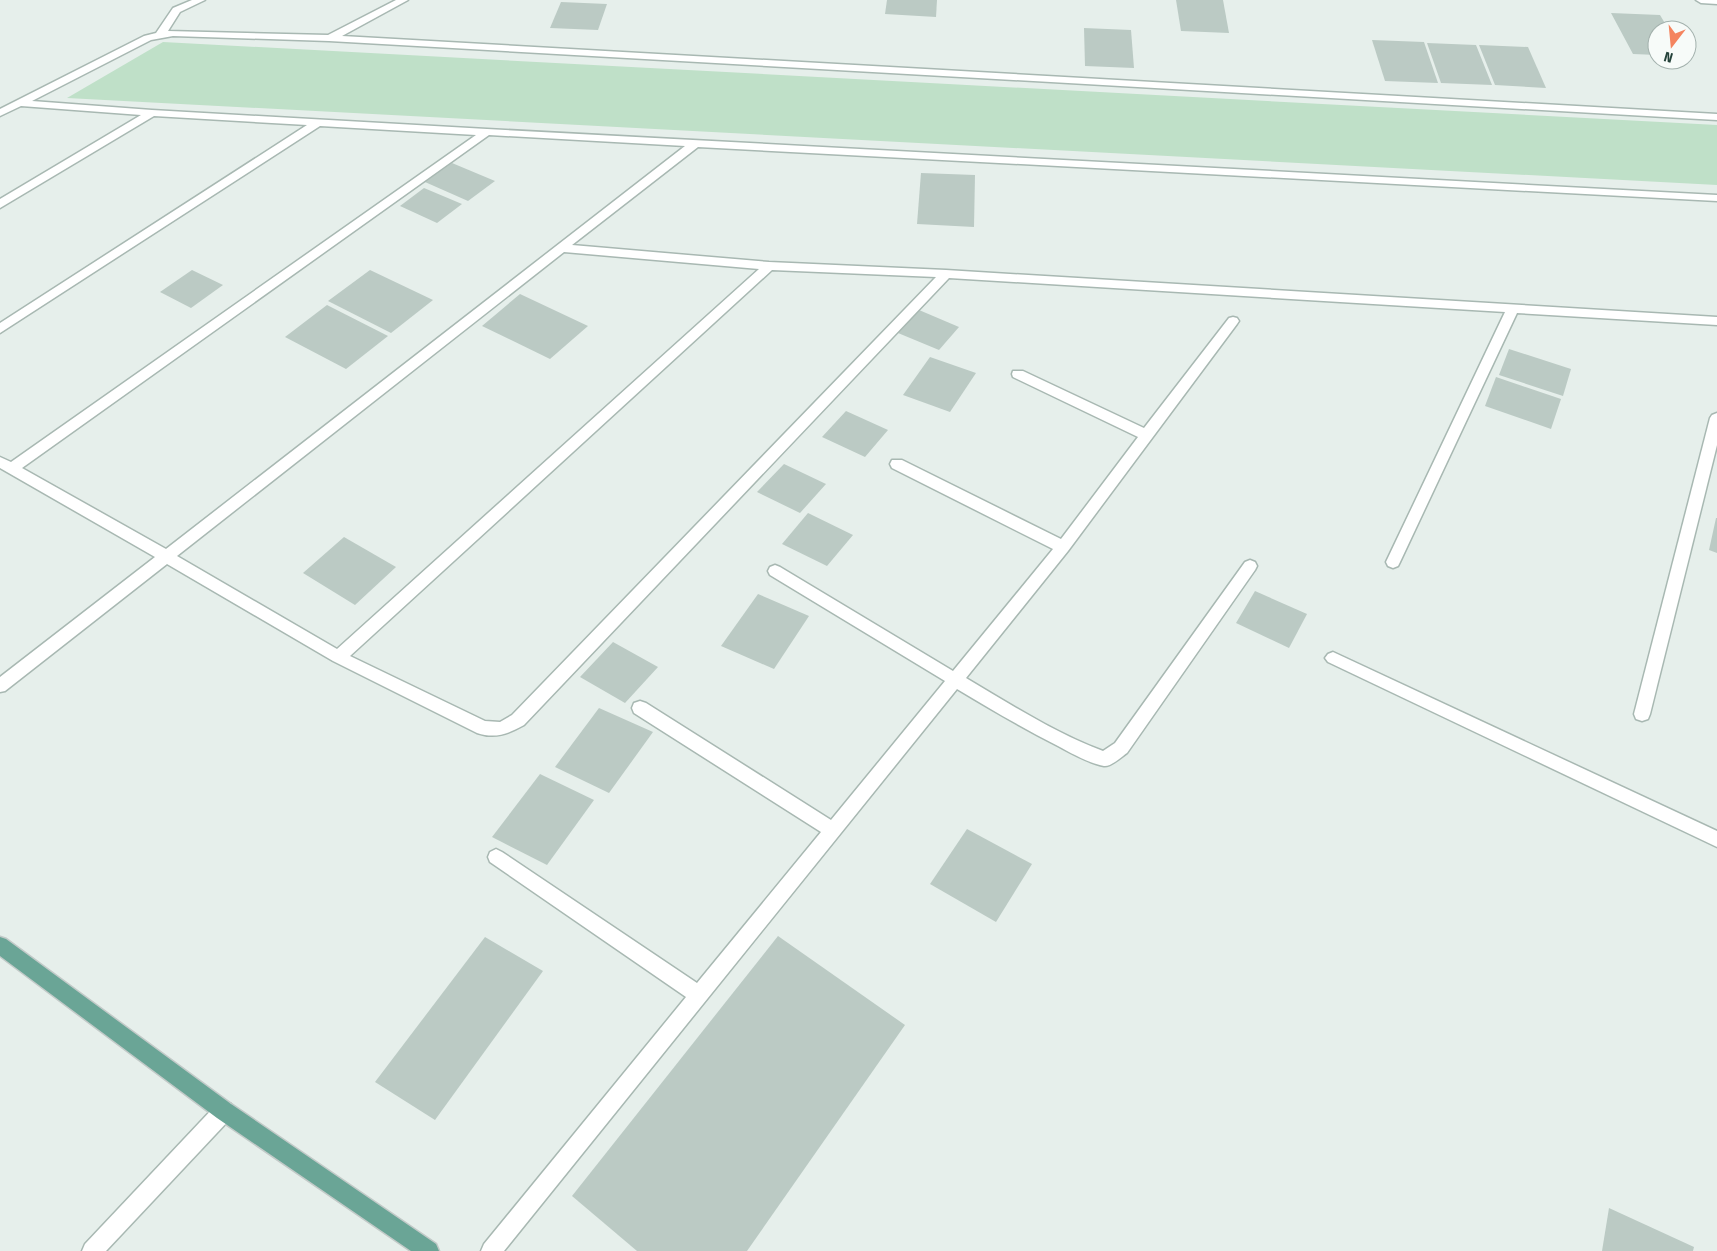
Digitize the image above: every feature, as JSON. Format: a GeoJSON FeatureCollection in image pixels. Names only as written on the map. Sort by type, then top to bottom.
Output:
{"type":"FeatureCollection","features":[{"type":"Feature","properties":{"kind":"main road"},"geometry":{"type":"LineString","coordinates":[[0,945],[224,1111],[429,1251]]}},
{"type":"Feature","properties":{"kind":"street"},"geometry":{"type":"LineString","coordinates":[[161,34],[176,10],[200,0]]}},
{"type":"Feature","properties":{"kind":"street"},"geometry":{"type":"LineString","coordinates":[[329,38],[403,0]]}},
{"type":"Feature","properties":{"kind":"street"},"geometry":{"type":"LineString","coordinates":[[1701,0],[1717,1]]}},
{"type":"Feature","properties":{"kind":"street"},"geometry":{"type":"LineString","coordinates":[[0,113],[148,38],[173,33],[329,38],[1717,117]]}},
{"type":"Feature","properties":{"kind":"street"},"geometry":{"type":"LineString","coordinates":[[19,103],[152,113],[487,132],[1717,198]]}},
{"type":"Feature","properties":{"kind":"street"},"geometry":{"type":"LineString","coordinates":[[0,204],[152,113]]}},
{"type":"Feature","properties":{"kind":"street"},"geometry":{"type":"LineString","coordinates":[[0,329],[319,122]]}},
{"type":"Feature","properties":{"kind":"street"},"geometry":{"type":"LineString","coordinates":[[487,132],[6,465],[338,657],[483,728],[502,729],[518,720],[946,274]]}},
{"type":"Feature","properties":{"kind":"street"},"geometry":{"type":"LineString","coordinates":[[0,686],[168,557],[696,143]]}},
{"type":"Feature","properties":{"kind":"street"},"geometry":{"type":"LineString","coordinates":[[560,248],[769,266],[946,274],[1717,321]]}},
{"type":"Feature","properties":{"kind":"street"},"geometry":{"type":"LineString","coordinates":[[338,657],[769,266]]}},
{"type":"Feature","properties":{"kind":"street"},"geometry":{"type":"LineString","coordinates":[[1393,562],[1513,308]]}},
{"type":"Feature","properties":{"kind":"street"},"geometry":{"type":"LineString","coordinates":[[491,1251],[1063,547],[1233,321]]}},
{"type":"Feature","properties":{"kind":"street"},"geometry":{"type":"LineString","coordinates":[[1018,374],[1146,435]]}},
{"type":"Feature","properties":{"kind":"street"},"geometry":{"type":"LineString","coordinates":[[1642,714],[1717,418]]}},
{"type":"Feature","properties":{"kind":"street"},"geometry":{"type":"LineString","coordinates":[[897,464],[1063,547]]}},
{"type":"Feature","properties":{"kind":"street"},"geometry":{"type":"LineString","coordinates":[[775,571],[1020,719],[1079,749],[1105,759],[1121,748],[1250,566]]}},
{"type":"Feature","properties":{"kind":"street"},"geometry":{"type":"LineString","coordinates":[[1333,658],[1717,839]]}},
{"type":"Feature","properties":{"kind":"street"},"geometry":{"type":"LineString","coordinates":[[640,708],[833,830]]}},
{"type":"Feature","properties":{"kind":"street"},"geometry":{"type":"LineString","coordinates":[[496,857],[699,995]]}},
{"type":"Feature","properties":{"kind":"street"},"geometry":{"type":"LineString","coordinates":[[92,1251],[224,1111]]}},
{"type":"Feature","properties":{"kind":"green space"},"geometry":{"type":"Polygon","coordinates":[[[163,42],[1717,125],[1717,185],[67,98],[163,42]]]}},
{"type":"Feature","properties":{"kind":"building"},"geometry":{"type":"Polygon","coordinates":[[[887,0],[937,0],[936,17],[885,14],[887,0]]]}},
{"type":"Feature","properties":{"kind":"building"},"geometry":{"type":"Polygon","coordinates":[[[1176,0],[1223,0],[1229,33],[1181,31],[1176,0]]]}},
{"type":"Feature","properties":{"kind":"building"},"geometry":{"type":"Polygon","coordinates":[[[561,2],[607,4],[598,30],[550,28],[561,2]]]}},
{"type":"Feature","properties":{"kind":"building"},"geometry":{"type":"Polygon","coordinates":[[[1611,13],[1660,15],[1663,20],[1647,20],[1647,55],[1633,54],[1611,13]]]}},
{"type":"Feature","properties":{"kind":"building"},"geometry":{"type":"Polygon","coordinates":[[[1084,28],[1131,30],[1134,68],[1085,66],[1084,28]]]}},
{"type":"Feature","properties":{"kind":"building"},"geometry":{"type":"Polygon","coordinates":[[[1372,40],[1424,42],[1438,83],[1385,81],[1372,40]]]}},
{"type":"Feature","properties":{"kind":"building"},"geometry":{"type":"Polygon","coordinates":[[[1427,43],[1476,45],[1492,85],[1441,83],[1427,43]]]}},
{"type":"Feature","properties":{"kind":"building"},"geometry":{"type":"Polygon","coordinates":[[[1479,45],[1528,47],[1546,88],[1495,85],[1479,45]]]}},
{"type":"Feature","properties":{"kind":"building"},"geometry":{"type":"Polygon","coordinates":[[[452,163],[495,181],[468,201],[425,182],[452,163]]]}},
{"type":"Feature","properties":{"kind":"building"},"geometry":{"type":"Polygon","coordinates":[[[921,173],[975,175],[974,227],[917,224],[921,173]]]}},
{"type":"Feature","properties":{"kind":"building"},"geometry":{"type":"Polygon","coordinates":[[[424,188],[462,204],[437,223],[400,206],[424,188]]]}},
{"type":"Feature","properties":{"kind":"building"},"geometry":{"type":"Polygon","coordinates":[[[192,270],[223,285],[191,308],[160,292],[192,270]]]}},
{"type":"Feature","properties":{"kind":"building"},"geometry":{"type":"Polygon","coordinates":[[[370,270],[433,300],[391,333],[328,301],[370,270]]]}},
{"type":"Feature","properties":{"kind":"building"},"geometry":{"type":"Polygon","coordinates":[[[520,294],[588,326],[550,359],[482,326],[520,294]]]}},
{"type":"Feature","properties":{"kind":"building"},"geometry":{"type":"Polygon","coordinates":[[[327,305],[388,336],[346,369],[285,337],[327,305]]]}},
{"type":"Feature","properties":{"kind":"building"},"geometry":{"type":"Polygon","coordinates":[[[919,310],[959,327],[939,350],[898,333],[919,310]]]}},
{"type":"Feature","properties":{"kind":"building"},"geometry":{"type":"Polygon","coordinates":[[[1509,349],[1571,369],[1563,396],[1499,375],[1509,349]]]}},
{"type":"Feature","properties":{"kind":"building"},"geometry":{"type":"Polygon","coordinates":[[[930,357],[976,373],[950,412],[903,395],[930,357]]]}},
{"type":"Feature","properties":{"kind":"building"},"geometry":{"type":"Polygon","coordinates":[[[1496,377],[1561,399],[1551,429],[1485,406],[1496,377]]]}},
{"type":"Feature","properties":{"kind":"building"},"geometry":{"type":"Polygon","coordinates":[[[846,411],[888,430],[865,457],[822,437],[846,411]]]}},
{"type":"Feature","properties":{"kind":"building"},"geometry":{"type":"Polygon","coordinates":[[[784,464],[826,484],[800,513],[757,492],[784,464]]]}},
{"type":"Feature","properties":{"kind":"building"},"geometry":{"type":"Polygon","coordinates":[[[808,513],[853,535],[827,566],[782,544],[808,513]]]}},
{"type":"Feature","properties":{"kind":"building"},"geometry":{"type":"Polygon","coordinates":[[[1717,518],[1717,553],[1709,550],[1717,518]]]}},
{"type":"Feature","properties":{"kind":"building"},"geometry":{"type":"Polygon","coordinates":[[[344,537],[396,567],[355,605],[303,573],[344,537]]]}},
{"type":"Feature","properties":{"kind":"building"},"geometry":{"type":"Polygon","coordinates":[[[1255,591],[1307,614],[1289,648],[1236,623],[1255,591]]]}},
{"type":"Feature","properties":{"kind":"building"},"geometry":{"type":"Polygon","coordinates":[[[758,594],[809,616],[774,669],[721,646],[758,594]]]}},
{"type":"Feature","properties":{"kind":"building"},"geometry":{"type":"Polygon","coordinates":[[[613,642],[658,667],[625,703],[580,677],[613,642]]]}},
{"type":"Feature","properties":{"kind":"building"},"geometry":{"type":"Polygon","coordinates":[[[599,708],[653,732],[609,793],[555,767],[599,708]]]}},
{"type":"Feature","properties":{"kind":"building"},"geometry":{"type":"Polygon","coordinates":[[[540,774],[594,800],[547,865],[492,837],[540,774]]]}},
{"type":"Feature","properties":{"kind":"building"},"geometry":{"type":"Polygon","coordinates":[[[967,829],[1032,864],[996,922],[930,884],[967,829]]]}},
{"type":"Feature","properties":{"kind":"building"},"geometry":{"type":"Polygon","coordinates":[[[778,936],[905,1025],[747,1251],[637,1251],[572,1196],[778,936]]]}},
{"type":"Feature","properties":{"kind":"building"},"geometry":{"type":"Polygon","coordinates":[[[485,937],[543,971],[435,1120],[375,1082],[485,937]]]}},
{"type":"Feature","properties":{"kind":"building"},"geometry":{"type":"Polygon","coordinates":[[[1609,1208],[1694,1247],[1693,1251],[1602,1251],[1609,1208]]]}}]}
